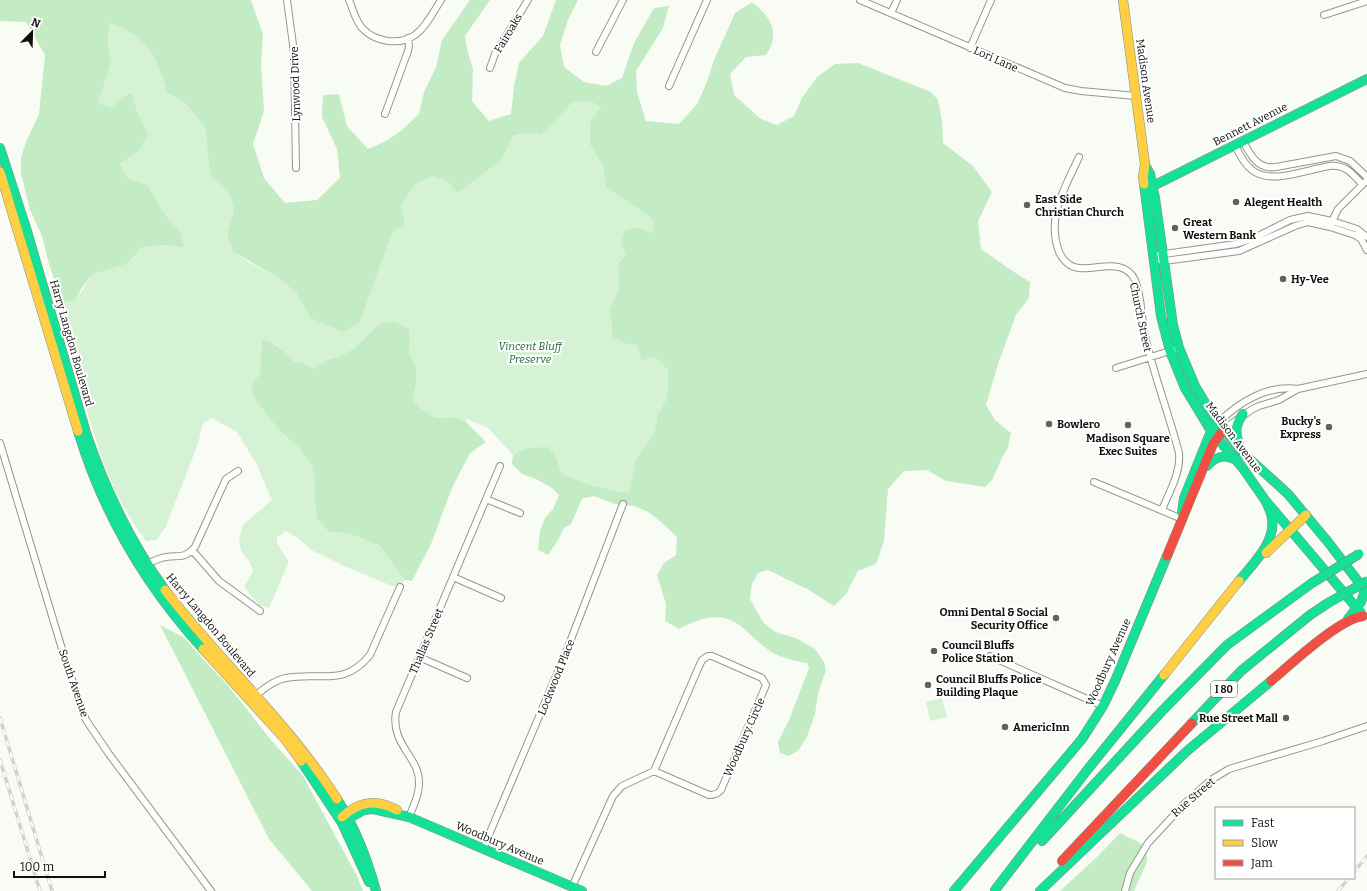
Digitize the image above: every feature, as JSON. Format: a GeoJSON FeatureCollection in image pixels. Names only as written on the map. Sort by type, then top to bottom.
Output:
{"type":"FeatureCollection","features":[{"type":"Feature","properties":{"kind":"main road","name":"Madison Avenue"},"geometry":{"type":"LineString","coordinates":[[1123,0],[1145,164],[1150,174],[1148,187],[1153,259],[1161,316],[1170,351],[1185,388],[1214,435],[1266,500],[1362,614]]}},
{"type":"Feature","properties":{"kind":"main road","name":"Bennett Avenue"},"geometry":{"type":"LineString","coordinates":[[1148,187],[1367,79]]}},
{"type":"Feature","properties":{"kind":"main road","name":"Harry Langdon Boulevard"},"geometry":{"type":"LineString","coordinates":[[0,148],[26,228],[80,415],[95,461],[117,513],[144,566]]}},
{"type":"Feature","properties":{"kind":"main road","name":"Harry Langdon Boulevard"},"geometry":{"type":"LineString","coordinates":[[0,172],[87,461],[106,509],[130,552],[157,580],[253,698],[345,817],[355,832],[365,854],[375,891]]}},
{"type":"Feature","properties":{"kind":"main road","name":"Madison Avenue"},"geometry":{"type":"LineString","coordinates":[[1148,187],[1163,258],[1173,322],[1179,348],[1195,386],[1221,426],[1243,453],[1288,494],[1366,588]]}},
{"type":"Feature","properties":{"kind":"main road"},"geometry":{"type":"LineString","coordinates":[[1243,414],[1237,422],[1235,433],[1243,453]]}},
{"type":"Feature","properties":{"kind":"main road","name":"Woodbury Avenue"},"geometry":{"type":"LineString","coordinates":[[1182,518],[1184,498],[1214,435],[1221,426]]}},
{"type":"Feature","properties":{"kind":"main road","name":"Woodbury Avenue"},"geometry":{"type":"LineString","coordinates":[[954,891],[1074,749],[1103,706],[1115,681],[1200,478],[1214,435]]}},
{"type":"Feature","properties":{"kind":"main road"},"geometry":{"type":"LineString","coordinates":[[1200,478],[1210,463],[1217,457],[1225,456],[1235,460]]}},
{"type":"Feature","properties":{"kind":"main road"},"geometry":{"type":"LineString","coordinates":[[995,891],[1088,769],[1246,572],[1268,542],[1272,531],[1272,518],[1266,500]]}},
{"type":"Feature","properties":{"kind":"main road"},"geometry":{"type":"LineString","coordinates":[[1246,572],[1306,515]]}},
{"type":"Feature","properties":{"kind":"main road","name":"I 80"},"geometry":{"type":"LineString","coordinates":[[995,891],[1162,711],[1227,645],[1312,583],[1363,552]]}},
{"type":"Feature","properties":{"kind":"main road"},"geometry":{"type":"LineString","coordinates":[[1040,891],[1188,751],[1320,640],[1345,622],[1362,614],[1366,588]]}},
{"type":"Feature","properties":{"kind":"main road","name":"I 80"},"geometry":{"type":"LineString","coordinates":[[1034,891],[1241,671],[1310,615],[1328,603],[1366,588]]}},
{"type":"Feature","properties":{"kind":"main road","name":"Harry Langdon Boulevard"},"geometry":{"type":"LineString","coordinates":[[253,698],[306,754],[338,800],[375,891]]}},
{"type":"Feature","properties":{"kind":"main road"},"geometry":{"type":"LineString","coordinates":[[338,800],[348,806],[360,808],[355,832]]}},
{"type":"Feature","properties":{"kind":"main road","name":"Woodbury Avenue"},"geometry":{"type":"LineString","coordinates":[[345,817],[367,802],[381,803],[392,807],[409,817],[582,891]]}},
{"type":"Feature","properties":{"kind":"street","name":"Lynwood Drive"},"geometry":{"type":"LineString","coordinates":[[287,0],[294,52],[296,168]]}},
{"type":"Feature","properties":{"kind":"street"},"geometry":{"type":"LineString","coordinates":[[349,0],[362,28],[372,36],[393,42],[401,41],[415,35],[422,29],[441,0]]}},
{"type":"Feature","properties":{"kind":"street","name":"Fairoaks"},"geometry":{"type":"LineString","coordinates":[[490,68],[495,54],[528,0]]}},
{"type":"Feature","properties":{"kind":"street"},"geometry":{"type":"LineString","coordinates":[[596,52],[623,0]]}},
{"type":"Feature","properties":{"kind":"street"},"geometry":{"type":"LineString","coordinates":[[669,86],[707,0]]}},
{"type":"Feature","properties":{"kind":"street","name":"Lori Lane"},"geometry":{"type":"LineString","coordinates":[[860,0],[1065,88],[1136,96]]}},
{"type":"Feature","properties":{"kind":"street"},"geometry":{"type":"LineString","coordinates":[[891,13],[897,0]]}},
{"type":"Feature","properties":{"kind":"street"},"geometry":{"type":"LineString","coordinates":[[970,48],[991,0]]}},
{"type":"Feature","properties":{"kind":"street"},"geometry":{"type":"LineString","coordinates":[[1324,15],[1367,0]]}},
{"type":"Feature","properties":{"kind":"street"},"geometry":{"type":"LineString","coordinates":[[385,114],[408,52],[408,38]]}},
{"type":"Feature","properties":{"kind":"street"},"geometry":{"type":"LineString","coordinates":[[1239,143],[1252,157],[1267,168],[1276,168],[1336,156],[1350,161],[1365,180]]}},
{"type":"Feature","properties":{"kind":"street"},"geometry":{"type":"LineString","coordinates":[[1239,143],[1243,160],[1251,170],[1266,177],[1277,177],[1336,165],[1365,180]]}},
{"type":"Feature","properties":{"kind":"street","name":"Church Street"},"geometry":{"type":"LineString","coordinates":[[1079,157],[1058,203],[1055,217],[1055,234],[1059,253],[1063,260],[1075,267],[1085,268],[1115,266],[1127,270],[1131,274],[1137,286],[1142,323],[1150,357],[1176,441],[1179,459],[1177,473],[1162,510]]}},
{"type":"Feature","properties":{"kind":"street"},"geometry":{"type":"LineString","coordinates":[[1331,224],[1338,210],[1365,180]]}},
{"type":"Feature","properties":{"kind":"street"},"geometry":{"type":"LineString","coordinates":[[1153,259],[1239,251],[1302,223],[1331,224],[1358,229],[1367,237]]}},
{"type":"Feature","properties":{"kind":"street"},"geometry":{"type":"LineString","coordinates":[[1331,224],[1361,239],[1367,250]]}},
{"type":"Feature","properties":{"kind":"street"},"geometry":{"type":"LineString","coordinates":[[1116,368],[1179,348]]}},
{"type":"Feature","properties":{"kind":"street"},"geometry":{"type":"LineString","coordinates":[[1221,426],[1259,406],[1279,400],[1298,389],[1367,374]]}},
{"type":"Feature","properties":{"kind":"street"},"geometry":{"type":"LineString","coordinates":[[1221,426],[1238,406],[1259,395],[1286,387],[1298,389]]}},
{"type":"Feature","properties":{"kind":"street","name":"South Avenue"},"geometry":{"type":"LineString","coordinates":[[0,443],[62,649],[86,720],[109,754],[211,891]]}},
{"type":"Feature","properties":{"kind":"street","name":"Thallas Street"},"geometry":{"type":"LineString","coordinates":[[409,817],[418,792],[419,780],[416,769],[396,733],[396,712],[500,466]]}},
{"type":"Feature","properties":{"kind":"street"},"geometry":{"type":"LineString","coordinates":[[144,566],[165,557],[178,557],[188,554],[195,547],[226,479],[238,471]]}},
{"type":"Feature","properties":{"kind":"street"},"geometry":{"type":"LineString","coordinates":[[1094,482],[1182,518]]}},
{"type":"Feature","properties":{"kind":"street"},"geometry":{"type":"LineString","coordinates":[[486,499],[520,513]]}},
{"type":"Feature","properties":{"kind":"street","name":"Lockwood Place"},"geometry":{"type":"LineString","coordinates":[[483,849],[565,655],[624,504]]}},
{"type":"Feature","properties":{"kind":"street"},"geometry":{"type":"LineString","coordinates":[[192,550],[219,581],[260,611]]}},
{"type":"Feature","properties":{"kind":"street"},"geometry":{"type":"LineString","coordinates":[[453,577],[501,598]]}},
{"type":"Feature","properties":{"kind":"street"},"geometry":{"type":"LineString","coordinates":[[253,698],[271,684],[286,678],[345,674],[362,665],[370,656],[400,587]]}},
{"type":"Feature","properties":{"kind":"street","name":"Woodbury Circle"},"geometry":{"type":"LineString","coordinates":[[712,656],[762,678],[766,687],[721,790],[718,793],[709,795],[654,772],[704,658],[712,656]]}},
{"type":"Feature","properties":{"kind":"street"},"geometry":{"type":"LineString","coordinates":[[990,656],[1103,706]]}},
{"type":"Feature","properties":{"kind":"street"},"geometry":{"type":"LineString","coordinates":[[419,657],[467,678]]}},
{"type":"Feature","properties":{"kind":"street","name":"Rue Street"},"geometry":{"type":"LineString","coordinates":[[1125,891],[1130,873],[1148,843],[1186,802],[1211,780],[1229,769],[1367,726]]}},
{"type":"Feature","properties":{"kind":"street"},"geometry":{"type":"LineString","coordinates":[[572,887],[613,796],[622,786],[654,772]]}},
{"type":"Feature","properties":{"kind":"green space"},"geometry":{"type":"Polygon","coordinates":[[[0,0],[251,0],[263,35],[261,65],[264,111],[253,144],[264,178],[285,203],[317,200],[340,178],[337,149],[322,117],[323,95],[339,94],[347,126],[368,149],[386,141],[402,130],[419,114],[424,92],[436,67],[442,40],[470,0],[490,0],[465,36],[473,69],[472,101],[489,121],[511,114],[514,86],[519,63],[543,36],[556,0],[578,0],[568,20],[560,45],[564,67],[584,82],[606,86],[622,78],[634,43],[654,8],[669,6],[663,28],[636,71],[637,92],[646,121],[679,124],[697,104],[714,60],[735,13],[752,2],[769,20],[772,26],[773,40],[766,55],[746,57],[730,74],[734,95],[761,119],[777,125],[794,116],[802,98],[817,77],[835,64],[858,63],[931,92],[938,100],[942,121],[943,143],[973,166],[992,192],[978,221],[981,249],[1030,282],[1029,298],[1016,315],[999,361],[986,405],[995,420],[1011,433],[1008,448],[992,480],[985,487],[946,481],[927,470],[904,471],[888,489],[884,541],[876,564],[858,571],[846,594],[834,606],[809,590],[768,570],[758,573],[752,584],[750,599],[763,622],[775,632],[796,638],[815,649],[824,662],[826,670],[818,694],[815,714],[807,737],[798,751],[788,756],[780,753],[778,742],[789,720],[809,668],[807,663],[789,659],[771,652],[735,622],[727,619],[703,619],[679,629],[665,621],[666,604],[657,575],[664,563],[676,555],[677,537],[648,512],[634,506],[615,504],[594,496],[582,499],[571,524],[564,528],[548,555],[538,550],[540,531],[545,518],[553,509],[559,495],[552,488],[536,479],[522,474],[512,464],[513,455],[527,448],[549,447],[557,460],[562,474],[587,484],[621,492],[630,491],[635,461],[654,433],[658,414],[667,398],[668,370],[655,357],[642,360],[637,345],[628,344],[613,338],[610,309],[619,289],[618,264],[626,254],[621,244],[624,231],[636,227],[652,233],[654,221],[606,187],[603,166],[590,145],[590,122],[601,108],[590,101],[574,101],[541,135],[530,133],[514,135],[502,159],[458,193],[446,180],[432,176],[415,185],[401,206],[405,223],[392,233],[360,322],[343,332],[310,318],[296,292],[277,277],[233,252],[227,234],[234,210],[228,191],[210,175],[205,127],[184,102],[167,93],[159,68],[154,58],[141,41],[133,34],[109,23],[108,46],[111,63],[98,103],[111,107],[125,96],[132,93],[138,113],[148,134],[141,149],[120,164],[128,178],[148,185],[163,212],[181,233],[184,248],[164,245],[142,247],[127,264],[93,274],[81,289],[75,301],[64,302],[57,288],[48,261],[42,236],[30,210],[21,174],[21,157],[39,114],[45,55],[26,22],[0,21],[0,0]]]}},
{"type":"Feature","properties":{"kind":"green space","name":"Vincent Bluff Preserve"},"geometry":{"type":"Polygon","coordinates":[[[109,23],[133,34],[141,41],[154,58],[159,68],[167,93],[184,102],[205,127],[210,175],[228,191],[234,210],[227,234],[233,252],[277,277],[297,292],[310,318],[360,322],[392,232],[404,223],[401,206],[415,185],[432,176],[446,180],[502,159],[514,135],[530,133],[541,135],[574,101],[590,101],[601,108],[590,145],[603,166],[606,187],[654,221],[652,234],[636,227],[626,254],[618,264],[619,289],[610,309],[628,344],[637,345],[655,357],[668,370],[667,398],[658,414],[654,433],[635,461],[631,491],[621,492],[587,484],[562,474],[557,460],[527,448],[513,455],[488,428],[467,419],[465,421],[453,417],[436,418],[420,408],[413,400],[417,376],[415,364],[409,353],[410,340],[367,337],[355,348],[340,356],[327,360],[314,369],[300,361],[295,362],[277,345],[262,339],[260,373],[281,432],[298,447],[312,466],[315,481],[315,497],[329,532],[356,536],[380,546],[404,580],[400,587],[392,586],[344,566],[311,550],[298,538],[286,531],[277,537],[277,543],[289,562],[269,608],[259,605],[244,587],[253,571],[250,563],[241,551],[239,538],[243,525],[272,500],[256,463],[237,432],[212,418],[203,423],[198,444],[166,526],[157,540],[146,541],[134,524],[115,491],[102,459],[76,376],[66,325],[64,302],[75,301],[93,274],[127,264],[142,247],[164,245],[183,248],[181,233],[163,212],[148,185],[128,178],[120,164],[141,149],[148,134],[138,113],[132,94],[125,96],[111,107],[98,103],[111,63],[108,46],[109,23]]]}},
{"type":"Feature","properties":{"kind":"green space"},"geometry":{"type":"Polygon","coordinates":[[[395,322],[409,329],[409,353],[415,365],[417,376],[413,400],[420,408],[436,418],[453,417],[465,421],[486,442],[470,453],[452,488],[431,544],[412,581],[404,580],[380,546],[356,536],[329,532],[317,518],[315,481],[312,466],[298,447],[281,432],[257,402],[251,388],[260,373],[262,339],[276,345],[295,362],[300,361],[314,369],[327,360],[340,356],[355,348],[380,323],[395,322]]]}},
{"type":"Feature","properties":{"kind":"green space"},"geometry":{"type":"Polygon","coordinates":[[[160,625],[183,637],[229,687],[271,740],[303,776],[357,876],[363,891],[312,891],[269,839],[160,625]]]}},
{"type":"Feature","properties":{"kind":"green space"},"geometry":{"type":"Polygon","coordinates":[[[942,698],[947,717],[930,721],[926,702],[942,698]]]}},
{"type":"Feature","properties":{"kind":"green space"},"geometry":{"type":"Polygon","coordinates":[[[1120,833],[1146,846],[1147,862],[1134,891],[1060,891],[1098,856],[1120,833]]]}},
{"type":"Feature","properties":{"kind":"railway"},"geometry":{"type":"LineString","coordinates":[[0,718],[52,891]]}},
{"type":"Feature","properties":{"kind":"railway"},"geometry":{"type":"LineString","coordinates":[[0,760],[40,891]]}},
{"type":"Feature","properties":{"kind":"railway"},"geometry":{"type":"LineString","coordinates":[[1355,871],[1367,856]]}},
{"type":"Feature","properties":{"kind":"railway"},"geometry":{"type":"LineString","coordinates":[[1338,891],[1348,879]]}},
{"type":"Feature","properties":{"kind":"traffic: fast"},"geometry":{"type":"LineString","coordinates":[[1148,187],[1153,186],[1367,79]]}},
{"type":"Feature","properties":{"kind":"traffic: fast"},"geometry":{"type":"LineString","coordinates":[[0,148],[26,228],[94,456],[111,497],[130,535],[165,590]]}},
{"type":"Feature","properties":{"kind":"traffic: fast"},"geometry":{"type":"LineString","coordinates":[[1145,165],[1150,174],[1155,198],[1173,325],[1179,348],[1195,386],[1213,416],[1243,453],[1288,494],[1328,542],[1364,589]]}},
{"type":"Feature","properties":{"kind":"traffic: fast"},"geometry":{"type":"LineString","coordinates":[[1144,184],[1161,316],[1170,351],[1185,388],[1211,431],[1242,467],[1265,500],[1361,613]]}},
{"type":"Feature","properties":{"kind":"traffic: fast"},"geometry":{"type":"LineString","coordinates":[[1239,444],[1236,429],[1243,414]]}},
{"type":"Feature","properties":{"kind":"traffic: fast"},"geometry":{"type":"LineString","coordinates":[[1182,513],[1184,498],[1211,431],[1214,428]]}},
{"type":"Feature","properties":{"kind":"traffic: fast"},"geometry":{"type":"LineString","coordinates":[[78,431],[88,462],[100,491],[113,520],[128,547],[163,600],[203,649]]}},
{"type":"Feature","properties":{"kind":"traffic: fast"},"geometry":{"type":"LineString","coordinates":[[1207,466],[1219,457],[1230,457],[1234,459]]}},
{"type":"Feature","properties":{"kind":"traffic: fast"},"geometry":{"type":"LineString","coordinates":[[1239,581],[1257,560],[1270,536],[1272,518],[1265,500]]}},
{"type":"Feature","properties":{"kind":"traffic: fast"},"geometry":{"type":"LineString","coordinates":[[1312,583],[1359,554]]}},
{"type":"Feature","properties":{"kind":"traffic: fast"},"geometry":{"type":"LineString","coordinates":[[954,891],[1082,739],[1103,706],[1115,681],[1167,556]]}},
{"type":"Feature","properties":{"kind":"traffic: fast"},"geometry":{"type":"LineString","coordinates":[[1328,603],[1367,581]]}},
{"type":"Feature","properties":{"kind":"traffic: fast"},"geometry":{"type":"LineString","coordinates":[[1042,841],[1162,711],[1227,645],[1312,583]]}},
{"type":"Feature","properties":{"kind":"traffic: fast"},"geometry":{"type":"LineString","coordinates":[[1348,619],[1361,602],[1365,590]]}},
{"type":"Feature","properties":{"kind":"traffic: fast"},"geometry":{"type":"LineString","coordinates":[[1192,723],[1241,671],[1310,615],[1328,603]]}},
{"type":"Feature","properties":{"kind":"traffic: fast"},"geometry":{"type":"LineString","coordinates":[[995,890],[1088,769],[1164,675]]}},
{"type":"Feature","properties":{"kind":"traffic: fast"},"geometry":{"type":"LineString","coordinates":[[1040,891],[1187,751],[1271,681]]}},
{"type":"Feature","properties":{"kind":"traffic: fast"},"geometry":{"type":"LineString","coordinates":[[301,761],[342,823],[369,882]]}},
{"type":"Feature","properties":{"kind":"traffic: fast"},"geometry":{"type":"LineString","coordinates":[[337,799],[360,843],[376,891]]}},
{"type":"Feature","properties":{"kind":"traffic: fast"},"geometry":{"type":"LineString","coordinates":[[343,819],[348,819],[364,810],[373,809],[409,817],[582,891]]}},
{"type":"Feature","properties":{"kind":"traffic: slow"},"geometry":{"type":"LineString","coordinates":[[1123,0],[1145,164],[1143,177],[1144,184]]}},
{"type":"Feature","properties":{"kind":"traffic: slow"},"geometry":{"type":"LineString","coordinates":[[0,172],[78,431]]}},
{"type":"Feature","properties":{"kind":"traffic: slow"},"geometry":{"type":"LineString","coordinates":[[1266,553],[1306,515]]}},
{"type":"Feature","properties":{"kind":"traffic: slow"},"geometry":{"type":"LineString","coordinates":[[1164,675],[1239,581]]}},
{"type":"Feature","properties":{"kind":"traffic: slow"},"geometry":{"type":"LineString","coordinates":[[165,590],[208,642],[276,718],[318,771],[337,799]]}},
{"type":"Feature","properties":{"kind":"traffic: slow"},"geometry":{"type":"LineString","coordinates":[[203,649],[285,739],[301,761]]}},
{"type":"Feature","properties":{"kind":"traffic: slow"},"geometry":{"type":"LineString","coordinates":[[342,817],[355,808],[368,803],[382,804],[397,810]]}},
{"type":"Feature","properties":{"kind":"traffic: jam"},"geometry":{"type":"LineString","coordinates":[[1167,556],[1213,444],[1224,429]]}},
{"type":"Feature","properties":{"kind":"traffic: jam"},"geometry":{"type":"LineString","coordinates":[[1271,681],[1329,633],[1341,625],[1363,616]]}},
{"type":"Feature","properties":{"kind":"traffic: jam"},"geometry":{"type":"LineString","coordinates":[[1062,861],[1192,723]]}},
{"type":"Feature","properties":{"kind":"place","name":"Alegent Health"},"geometry":{"type":"Point","coordinates":[1236,202]}},
{"type":"Feature","properties":{"kind":"place","name":"East Side Christian Church"},"geometry":{"type":"Point","coordinates":[1027,205]}},
{"type":"Feature","properties":{"kind":"place","name":"Great Western Bank"},"geometry":{"type":"Point","coordinates":[1175,228]}},
{"type":"Feature","properties":{"kind":"place","name":"Hy-Vee"},"geometry":{"type":"Point","coordinates":[1283,279]}},
{"type":"Feature","properties":{"kind":"place","name":"Bowlero"},"geometry":{"type":"Point","coordinates":[1049,424]}},
{"type":"Feature","properties":{"kind":"place","name":"Madison Square Exec Suites"},"geometry":{"type":"Point","coordinates":[1128,425]}},
{"type":"Feature","properties":{"kind":"place","name":"Bucky's Express"},"geometry":{"type":"Point","coordinates":[1329,427]}},
{"type":"Feature","properties":{"kind":"place","name":"Omni Dental & Social Security Office"},"geometry":{"type":"Point","coordinates":[1056,618]}},
{"type":"Feature","properties":{"kind":"place","name":"Council Bluffs Police Station"},"geometry":{"type":"Point","coordinates":[934,651]}},
{"type":"Feature","properties":{"kind":"place","name":"Council Bluffs Police Building Plaque"},"geometry":{"type":"Point","coordinates":[928,685]}},
{"type":"Feature","properties":{"kind":"place","name":"Rue Street Mall"},"geometry":{"type":"Point","coordinates":[1286,718]}},
{"type":"Feature","properties":{"kind":"place","name":"AmericInn"},"geometry":{"type":"Point","coordinates":[1005,727]}}]}
